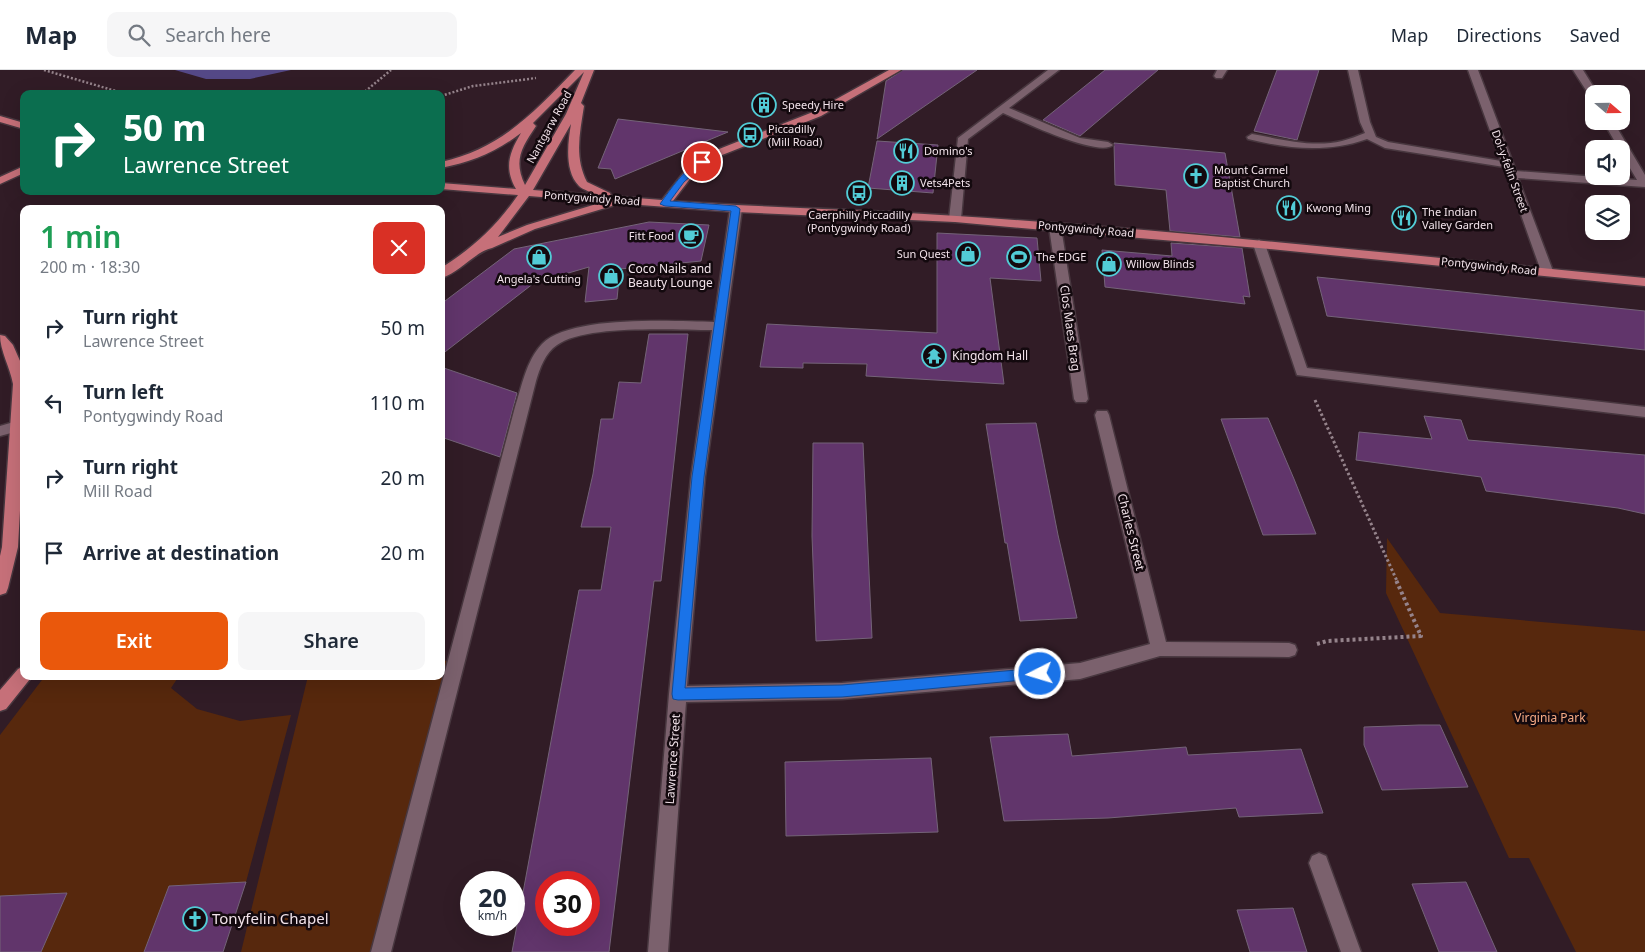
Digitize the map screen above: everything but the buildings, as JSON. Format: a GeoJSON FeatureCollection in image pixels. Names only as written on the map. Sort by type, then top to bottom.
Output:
{"type":"FeatureCollection","features":[{"type":"Feature","properties":{"kind":"main road"},"geometry":{"type":"LineString","coordinates":[[445,164],[468,159],[500,145],[542,108],[580,70]]}},
{"type":"Feature","properties":{"kind":"main road","name":"Nantgarw Road"},"geometry":{"type":"LineString","coordinates":[[479,248],[509,217],[525,194],[581,94],[589,70]]}},
{"type":"Feature","properties":{"kind":"main road"},"geometry":{"type":"LineString","coordinates":[[665,204],[692,169],[713,155],[817,114],[896,70]]}},
{"type":"Feature","properties":{"kind":"main road"},"geometry":{"type":"LineString","coordinates":[[581,94],[573,148],[574,166],[577,175],[583,184],[591,189],[622,200]]}},
{"type":"Feature","properties":{"kind":"main road"},"geometry":{"type":"LineString","coordinates":[[525,194],[515,178],[512,163],[520,145],[542,108]]}},
{"type":"Feature","properties":{"kind":"main road"},"geometry":{"type":"LineString","coordinates":[[0,119],[20,125]]}},
{"type":"Feature","properties":{"kind":"main road"},"geometry":{"type":"LineString","coordinates":[[0,180],[20,171]]}},
{"type":"Feature","properties":{"kind":"main road","name":"Pontygwindy Road"},"geometry":{"type":"LineString","coordinates":[[445,186],[736,209],[1055,227],[1259,244],[1645,282]]}},
{"type":"Feature","properties":{"kind":"main road"},"geometry":{"type":"LineString","coordinates":[[445,271],[479,248],[561,216],[622,200]]}},
{"type":"Feature","properties":{"kind":"main road"},"geometry":{"type":"LineString","coordinates":[[0,339],[16,362],[19,376],[20,400],[17,426],[17,549],[0,588]]}},
{"type":"Feature","properties":{"kind":"main road"},"geometry":{"type":"LineString","coordinates":[[0,703],[20,679]]}},
{"type":"Feature","properties":{"kind":"street"},"geometry":{"type":"LineString","coordinates":[[955,220],[963,138],[1054,70]]}},
{"type":"Feature","properties":{"kind":"street"},"geometry":{"type":"LineString","coordinates":[[1353,70],[1365,122],[1370,135],[1385,145],[1509,169],[1645,184]]}},
{"type":"Feature","properties":{"kind":"street","name":"Dol-y-felin Street"},"geometry":{"type":"LineString","coordinates":[[1473,70],[1547,271]]}},
{"type":"Feature","properties":{"kind":"street"},"geometry":{"type":"LineString","coordinates":[[1578,70],[1587,85]]}},
{"type":"Feature","properties":{"kind":"street"},"geometry":{"type":"LineString","coordinates":[[1002,109],[1078,141],[1108,145]]}},
{"type":"Feature","properties":{"kind":"street"},"geometry":{"type":"LineString","coordinates":[[1613,130],[1645,184]]}},
{"type":"Feature","properties":{"kind":"street"},"geometry":{"type":"LineString","coordinates":[[1252,137],[1320,146],[1336,145],[1370,135]]}},
{"type":"Feature","properties":{"kind":"street","name":"Lawrence Street"},"geometry":{"type":"LineString","coordinates":[[658,952],[678,694],[698,477],[736,209]]}},
{"type":"Feature","properties":{"kind":"street","name":"Clos Maes Brag"},"geometry":{"type":"LineString","coordinates":[[1055,227],[1081,399]]}},
{"type":"Feature","properties":{"kind":"street"},"geometry":{"type":"LineString","coordinates":[[1259,244],[1302,372],[1645,412]]}},
{"type":"Feature","properties":{"kind":"street"},"geometry":{"type":"LineString","coordinates":[[381,952],[519,417],[536,361],[552,341],[574,332],[623,327],[719,326]]}},
{"type":"Feature","properties":{"kind":"street","name":"Charles Street"},"geometry":{"type":"LineString","coordinates":[[1102,415],[1160,650]]}},
{"type":"Feature","properties":{"kind":"street"},"geometry":{"type":"LineString","coordinates":[[0,431],[17,426]]}},
{"type":"Feature","properties":{"kind":"street"},"geometry":{"type":"LineString","coordinates":[[678,694],[842,691],[1080,671],[1160,650],[1290,650]]}},
{"type":"Feature","properties":{"kind":"street"},"geometry":{"type":"LineString","coordinates":[[1319,863],[1351,952]]}},
{"type":"Feature","properties":{"kind":"path"},"geometry":{"type":"LineString","coordinates":[[44,70],[112,90]]}},
{"type":"Feature","properties":{"kind":"path"},"geometry":{"type":"LineString","coordinates":[[367,90],[391,70]]}},
{"type":"Feature","properties":{"kind":"path"},"geometry":{"type":"LineString","coordinates":[[445,95],[472,86],[495,82],[542,78],[571,80]]}},
{"type":"Feature","properties":{"kind":"path"},"geometry":{"type":"LineString","coordinates":[[1290,650],[1327,641],[1421,636],[1302,372]]}},
{"type":"Feature","properties":{"kind":"green space","name":"Virginia Park"},"geometry":{"type":"Polygon","coordinates":[[[1387,538],[1440,613],[1645,631],[1645,952],[1576,952],[1529,858],[1509,858],[1386,593],[1387,538]]]}},
{"type":"Feature","properties":{"kind":"green space"},"geometry":{"type":"Polygon","coordinates":[[[42,680],[176,680],[171,688],[197,709],[240,721],[291,715],[246,882],[169,886],[144,952],[41,952],[66,893],[0,896],[0,735],[42,680]]]}},
{"type":"Feature","properties":{"kind":"green space"},"geometry":{"type":"Polygon","coordinates":[[[307,680],[442,680],[371,952],[241,952],[307,680]]]}},
{"type":"Feature","properties":{"kind":"shaded area"},"geometry":{"type":"Polygon","coordinates":[[[175,70],[291,70],[250,79],[206,79],[175,70]]]}},
{"type":"Feature","properties":{"kind":"place","name":"Speedy Hire"},"geometry":{"type":"Point","coordinates":[764,105]}},
{"type":"Feature","properties":{"kind":"place","name":"Piccadilly (Mill Road)"},"geometry":{"type":"Point","coordinates":[750,135]}},
{"type":"Feature","properties":{"kind":"place","name":"Domino's"},"geometry":{"type":"Point","coordinates":[906,151]}},
{"type":"Feature","properties":{"kind":"place","name":"Mount Carmel Baptist Church"},"geometry":{"type":"Point","coordinates":[1196,176]}},
{"type":"Feature","properties":{"kind":"place","name":"Vets4Pets"},"geometry":{"type":"Point","coordinates":[902,183]}},
{"type":"Feature","properties":{"kind":"place","name":"Caerphilly Piccadilly (Pontygwindy Road)"},"geometry":{"type":"Point","coordinates":[859,193]}},
{"type":"Feature","properties":{"kind":"place","name":"Kwong Ming"},"geometry":{"type":"Point","coordinates":[1289,208]}},
{"type":"Feature","properties":{"kind":"place","name":"The Indian Valley Garden"},"geometry":{"type":"Point","coordinates":[1404,218]}},
{"type":"Feature","properties":{"kind":"place","name":"Fitt Food"},"geometry":{"type":"Point","coordinates":[691,236]}},
{"type":"Feature","properties":{"kind":"place","name":"Sun Quest"},"geometry":{"type":"Point","coordinates":[968,254]}},
{"type":"Feature","properties":{"kind":"place","name":"Angela's Cutting"},"geometry":{"type":"Point","coordinates":[539,257]}},
{"type":"Feature","properties":{"kind":"place","name":"The EDGE"},"geometry":{"type":"Point","coordinates":[1019,257]}},
{"type":"Feature","properties":{"kind":"place","name":"Willow Blinds"},"geometry":{"type":"Point","coordinates":[1109,264]}},
{"type":"Feature","properties":{"kind":"place","name":"Coco Nails and Beauty Lounge"},"geometry":{"type":"Point","coordinates":[611,276]}},
{"type":"Feature","properties":{"kind":"place","name":"Kingdom Hall"},"geometry":{"type":"Point","coordinates":[934,356]}},
{"type":"Feature","properties":{"kind":"place","name":"Tonyfelin Chapel"},"geometry":{"type":"Point","coordinates":[195,919]}},
{"type":"Feature","properties":{"kind":"route"},"geometry":{"type":"LineString","coordinates":[[702,162],[692,169],[681,181],[665,204],[736,209],[698,477],[678,694],[842,691],[1040,674]]}}]}
